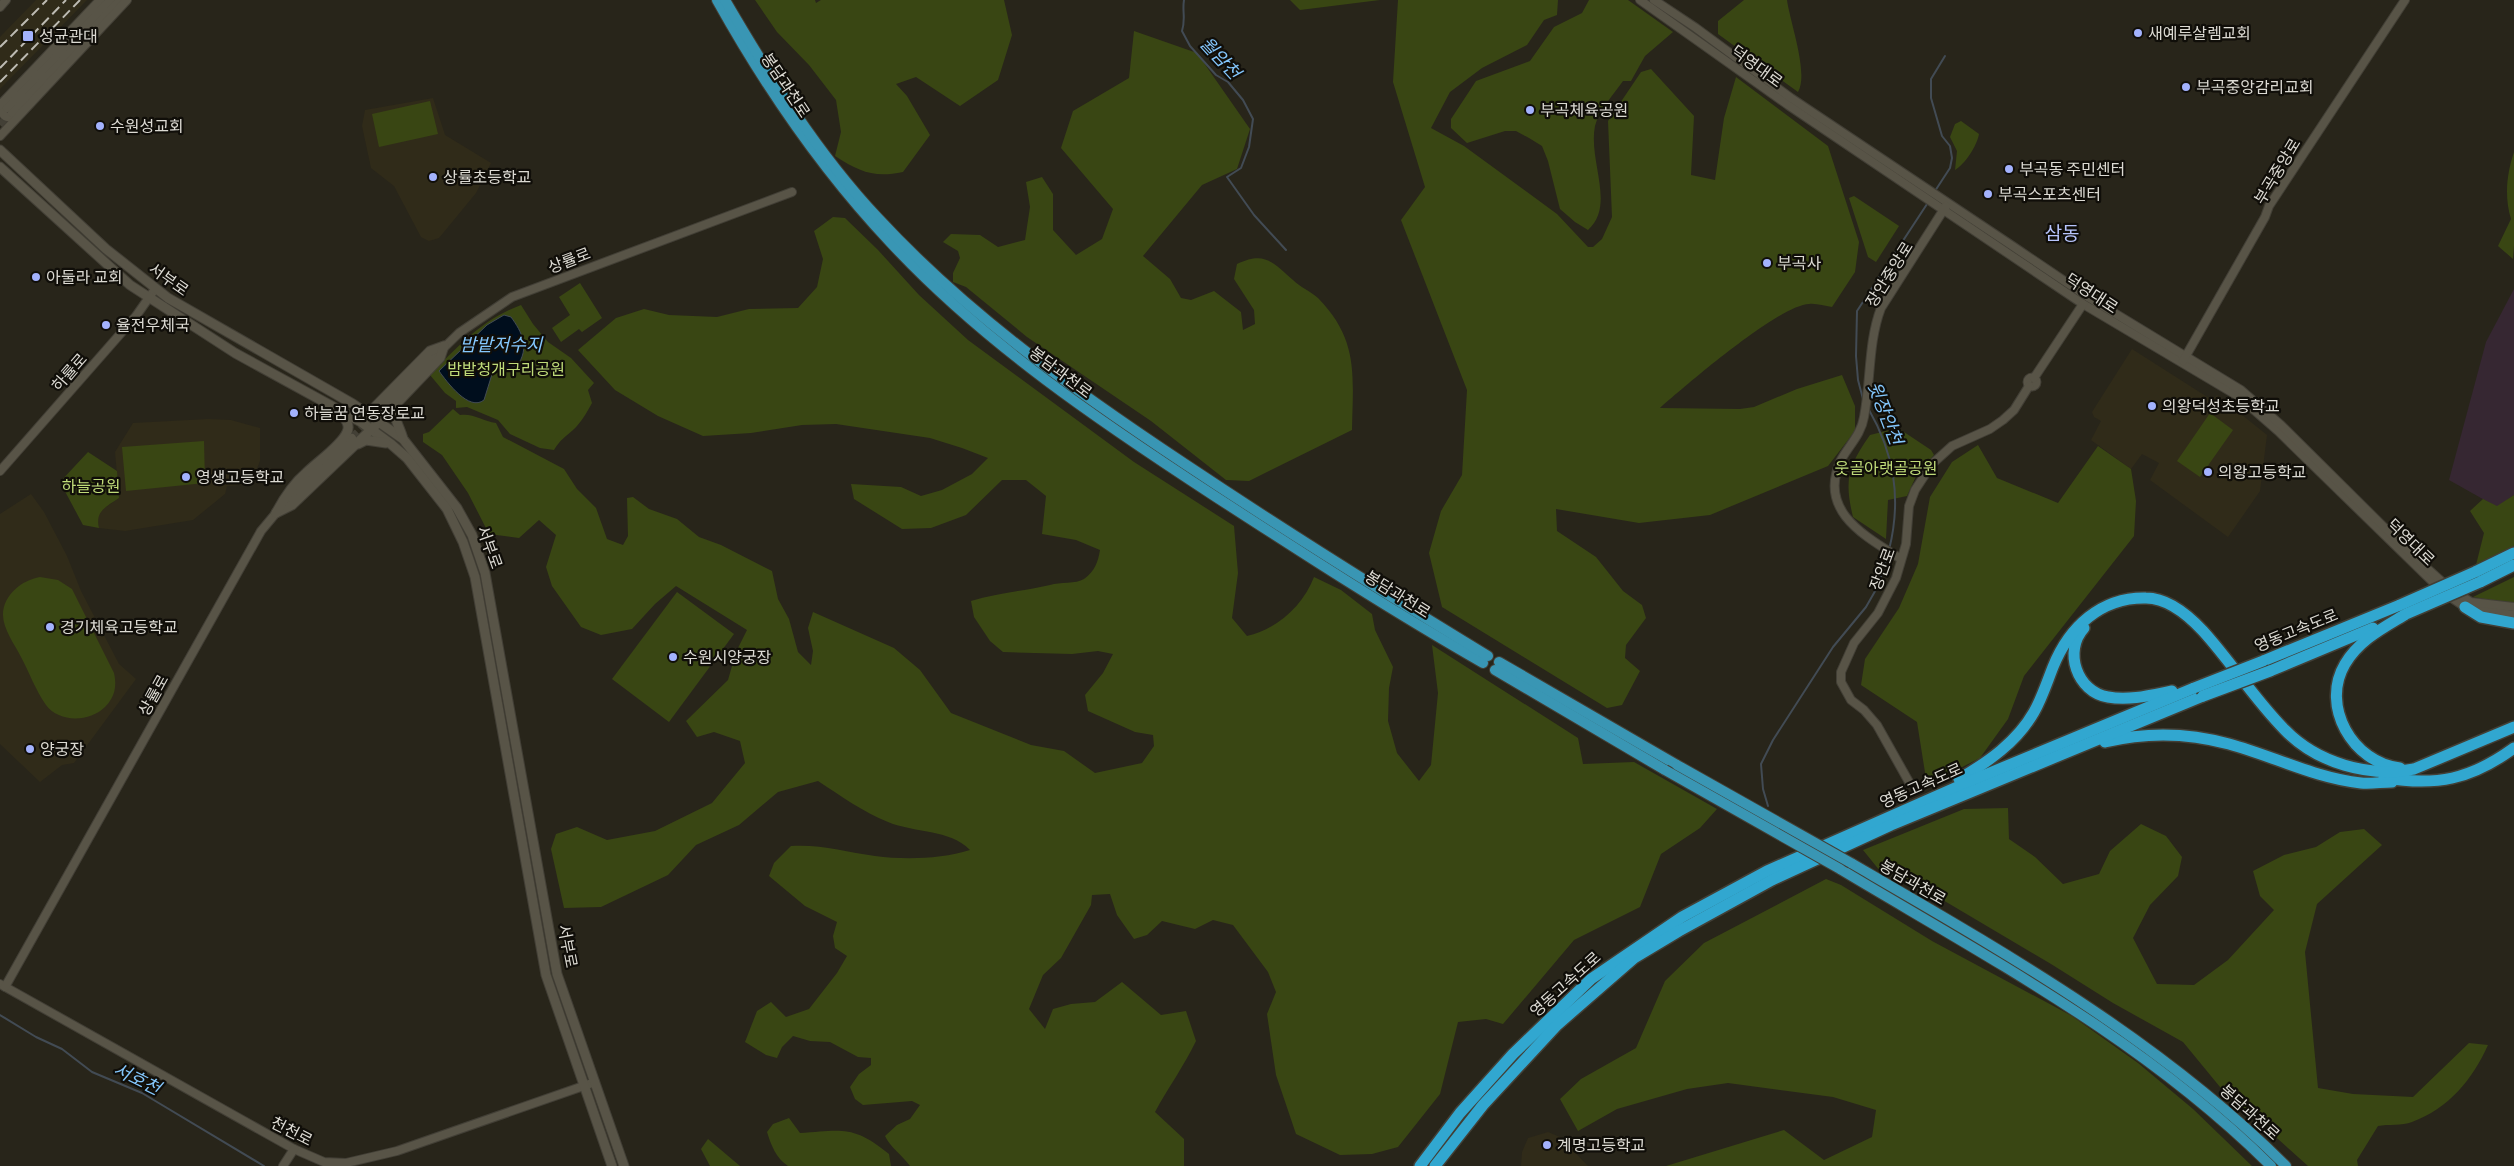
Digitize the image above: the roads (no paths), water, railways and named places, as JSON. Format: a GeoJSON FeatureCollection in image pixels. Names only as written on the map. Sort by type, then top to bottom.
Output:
{"type":"FeatureCollection","features":[{"type":"Feature","properties":{"kind":"highway"},"geometry":{"type":"LineString","coordinates":[[711,0],[726,24],[740,33]]}},
{"type":"Feature","properties":{"kind":"highway","name":"봉담과천로"},"geometry":{"type":"LineString","coordinates":[[718,0],[740,33],[792,122],[866,216],[947,299],[1002,346],[1062,393],[1140,447],[1383,604],[1485,659]]}},
{"type":"Feature","properties":{"kind":"highway","name":"봉담과천로"},"geometry":{"type":"LineString","coordinates":[[725,0],[740,33]]}},
{"type":"Feature","properties":{"kind":"highway"},"geometry":{"type":"LineString","coordinates":[[732,0],[740,33]]}},
{"type":"Feature","properties":{"kind":"highway","name":"영동고속도로"},"geometry":{"type":"LineString","coordinates":[[2478,577],[2514,553]]}},
{"type":"Feature","properties":{"kind":"highway","name":"영동고속도로"},"geometry":{"type":"LineString","coordinates":[[1420,1166],[1466,1105],[1513,1054],[1591,979],[1682,917],[1767,871],[1895,814],[2199,692],[2270,671],[2478,577],[2514,565]]}},
{"type":"Feature","properties":{"kind":"highway"},"geometry":{"type":"LineString","coordinates":[[1895,814],[1975,770],[2005,748],[2022,730],[2034,712],[2053,666],[2075,629],[2088,615],[2107,604],[2124,599],[2148,598],[2167,603],[2187,616],[2224,654],[2286,731],[2331,761],[2362,770],[2396,773],[2414,769],[2514,727]]}},
{"type":"Feature","properties":{"kind":"highway"},"geometry":{"type":"LineString","coordinates":[[2199,692],[2125,699],[2106,697],[2090,689],[2080,676],[2073,662],[2073,647],[2080,633],[2093,619],[2110,610],[2127,604],[2141,603],[2166,608],[2196,631],[2282,736],[2331,766],[2363,774],[2412,782]]}},
{"type":"Feature","properties":{"kind":"highway"},"geometry":{"type":"LineString","coordinates":[[2465,607],[2481,617],[2514,623]]}},
{"type":"Feature","properties":{"kind":"highway"},"geometry":{"type":"LineString","coordinates":[[2403,610],[2367,638],[2348,659],[2338,680],[2336,708],[2344,730],[2353,742],[2369,755],[2395,767],[2414,769]]}},
{"type":"Feature","properties":{"kind":"highway","name":"영동고속도로"},"geometry":{"type":"LineString","coordinates":[[1435,1166],[1483,1105],[1522,1061],[1582,1001],[1634,958],[1772,880],[1892,825],[2064,752],[2264,661],[2403,610]]}},
{"type":"Feature","properties":{"kind":"highway","name":"봉담과천로"},"geometry":{"type":"LineString","coordinates":[[2271,1166],[2222,1119],[2125,1042],[2066,1004],[1840,869],[1665,770],[1497,666],[1851,863],[2025,967],[2133,1036],[2206,1092],[2286,1166]]}},
{"type":"Feature","properties":{"kind":"highway"},"geometry":{"type":"LineString","coordinates":[[2064,752],[2118,739],[2171,735],[2228,744],[2286,764],[2361,783],[2447,781],[2494,763],[2514,748]]}},
{"type":"Feature","properties":{"kind":"main road","name":"서부로"},"geometry":{"type":"LineString","coordinates":[[0,150],[106,249],[155,289],[364,417],[372,429],[407,458],[447,509],[463,542],[475,577],[546,975],[612,1166]]}},
{"type":"Feature","properties":{"kind":"main road","name":"서부로"},"geometry":{"type":"LineString","coordinates":[[0,168],[120,278],[149,298],[235,353],[336,407],[378,422],[403,439],[417,454],[457,508],[472,535],[485,573],[557,974],[624,1166]]}},
{"type":"Feature","properties":{"kind":"main road"},"geometry":{"type":"LineString","coordinates":[[276,513],[292,505],[354,441],[372,429],[440,358],[444,346]]}},
{"type":"Feature","properties":{"kind":"main road"},"geometry":{"type":"LineString","coordinates":[[364,417],[430,350],[444,346]]}},
{"type":"Feature","properties":{"kind":"main road"},"geometry":{"type":"LineString","coordinates":[[399,400],[394,410],[395,420],[401,429],[403,439]]}},
{"type":"Feature","properties":{"kind":"main road"},"geometry":{"type":"LineString","coordinates":[[276,513],[284,498],[304,474],[343,438],[348,431],[347,422],[336,407]]}},
{"type":"Feature","properties":{"kind":"main road"},"geometry":{"type":"LineString","coordinates":[[354,441],[366,440],[391,444]]}},
{"type":"Feature","properties":{"kind":"street"},"geometry":{"type":"LineString","coordinates":[[0,6],[6,0]]}},
{"type":"Feature","properties":{"kind":"street"},"geometry":{"type":"LineString","coordinates":[[0,136],[7,109],[100,0]]}},
{"type":"Feature","properties":{"kind":"street"},"geometry":{"type":"LineString","coordinates":[[49,70],[110,0]]}},
{"type":"Feature","properties":{"kind":"street"},"geometry":{"type":"LineString","coordinates":[[7,109],[120,0]]}},
{"type":"Feature","properties":{"kind":"street"},"geometry":{"type":"LineString","coordinates":[[7,109],[128,0]]}},
{"type":"Feature","properties":{"kind":"street","name":"덕영대로"},"geometry":{"type":"LineString","coordinates":[[1640,0],[1788,105],[1928,194],[1945,201],[2238,396],[2278,431],[2407,559],[2443,592],[2465,607],[2514,615]]}},
{"type":"Feature","properties":{"kind":"street","name":"덕영대로"},"geometry":{"type":"LineString","coordinates":[[1654,0],[1928,194],[1941,208],[2083,304],[2241,390],[2274,419],[2412,555],[2449,588],[2471,602],[2514,607]]}},
{"type":"Feature","properties":{"kind":"street","name":"부곡중앙로"},"geometry":{"type":"LineString","coordinates":[[2184,359],[2265,217],[2269,206],[2405,0]]}},
{"type":"Feature","properties":{"kind":"street","name":"상률로"},"geometry":{"type":"LineString","coordinates":[[386,404],[444,346],[512,297],[792,192]]}},
{"type":"Feature","properties":{"kind":"street","name":"장안중앙로"},"geometry":{"type":"LineString","coordinates":[[1898,557],[1849,522],[1838,506],[1836,497],[1837,469],[1842,458],[1859,434],[1864,420],[1874,325],[1881,308],[1945,201]]}},
{"type":"Feature","properties":{"kind":"street","name":"하률로"},"geometry":{"type":"LineString","coordinates":[[0,471],[136,316],[155,289]]}},
{"type":"Feature","properties":{"kind":"street","name":"장안로"},"geometry":{"type":"LineString","coordinates":[[1909,782],[1877,725],[1864,710],[1851,700],[1841,682],[1841,672],[1854,643],[1871,624],[1889,594],[1898,557],[1906,544],[1909,506],[1915,490],[1932,464],[1952,446],[1990,429],[2014,410],[2029,386],[2035,385],[2034,378],[2083,304]]}},
{"type":"Feature","properties":{"kind":"street","name":"상률로"},"geometry":{"type":"LineString","coordinates":[[3,986],[261,531],[276,513]]}},
{"type":"Feature","properties":{"kind":"street","name":"천천로"},"geometry":{"type":"LineString","coordinates":[[3,986],[294,1149],[324,1162],[346,1163],[397,1151],[595,1082]]}},
{"type":"Feature","properties":{"kind":"street"},"geometry":{"type":"LineString","coordinates":[[285,1163],[294,1149]]}},
{"type":"Feature","properties":{"kind":"water","name":"밤밭저수지"},"geometry":{"type":"Polygon","coordinates":[[[504,315],[511,317],[521,334],[524,347],[521,359],[517,366],[493,371],[484,400],[478,403],[472,402],[459,394],[439,371],[487,325],[504,315]]]}},
{"type":"Feature","properties":{"kind":"waterway","name":"월암천"},"geometry":{"type":"LineString","coordinates":[[1184,0],[1182,31],[1190,46],[1216,75],[1228,82],[1243,100],[1253,119],[1249,147],[1241,168],[1227,177],[1254,215],[1286,250]]}},
{"type":"Feature","properties":{"kind":"waterway","name":"윗장안천"},"geometry":{"type":"LineString","coordinates":[[1935,191],[1950,168],[1952,158],[1950,146],[1942,136],[1931,98],[1931,79],[1945,56]]}},
{"type":"Feature","properties":{"kind":"waterway","name":"윗장안천"},"geometry":{"type":"LineString","coordinates":[[1863,399],[1858,380],[1856,356],[1857,311],[1929,201]]}},
{"type":"Feature","properties":{"kind":"waterway","name":"윗장안천"},"geometry":{"type":"LineString","coordinates":[[1868,408],[1884,442],[1893,476],[1895,512],[1889,550]]}},
{"type":"Feature","properties":{"kind":"waterway","name":"윗장안천"},"geometry":{"type":"LineString","coordinates":[[1768,806],[1763,789],[1761,764],[1773,740],[1833,647],[1866,607],[1878,586],[1888,554]]}},
{"type":"Feature","properties":{"kind":"waterway","name":"서호천"},"geometry":{"type":"LineString","coordinates":[[0,1015],[36,1037],[62,1049],[92,1072],[142,1093],[264,1166]]}},
{"type":"Feature","properties":{"kind":"tunnel"},"geometry":{"type":"LineString","coordinates":[[0,125],[11,114]]}},
{"type":"Feature","properties":{"kind":"tunnel"},"geometry":{"type":"LineString","coordinates":[[352,438],[386,404]]}},
{"type":"Feature","properties":{"kind":"railway"},"geometry":{"type":"LineString","coordinates":[[0,47],[47,0]]}},
{"type":"Feature","properties":{"kind":"railway"},"geometry":{"type":"LineString","coordinates":[[0,68],[66,0]]}},
{"type":"Feature","properties":{"kind":"railway"},"geometry":{"type":"LineString","coordinates":[[0,82],[80,0]]}},
{"type":"Feature","properties":{"kind":"place","name":"새예루살렘교회"},"geometry":{"type":"Point","coordinates":[2138,33]}},
{"type":"Feature","properties":{"kind":"place","name":"성균관대"},"geometry":{"type":"Point","coordinates":[28,36]}},
{"type":"Feature","properties":{"kind":"place","name":"부곡중앙감리교회"},"geometry":{"type":"Point","coordinates":[2186,87]}},
{"type":"Feature","properties":{"kind":"place","name":"부곡체육공원"},"geometry":{"type":"Point","coordinates":[1530,110]}},
{"type":"Feature","properties":{"kind":"place","name":"수원성교회"},"geometry":{"type":"Point","coordinates":[100,126]}},
{"type":"Feature","properties":{"kind":"place","name":"부곡동 주민센터"},"geometry":{"type":"Point","coordinates":[2009,169]}},
{"type":"Feature","properties":{"kind":"place","name":"상률초등학교"},"geometry":{"type":"Point","coordinates":[433,177]}},
{"type":"Feature","properties":{"kind":"place","name":"부곡스포츠센터"},"geometry":{"type":"Point","coordinates":[1988,194]}},
{"type":"Feature","properties":{"kind":"place","name":"부곡사"},"geometry":{"type":"Point","coordinates":[1767,263]}},
{"type":"Feature","properties":{"kind":"place","name":"아둘라 교회"},"geometry":{"type":"Point","coordinates":[36,277]}},
{"type":"Feature","properties":{"kind":"place","name":"율전우체국"},"geometry":{"type":"Point","coordinates":[106,325]}},
{"type":"Feature","properties":{"kind":"place","name":"의왕덕성초등학교"},"geometry":{"type":"Point","coordinates":[2152,406]}},
{"type":"Feature","properties":{"kind":"place","name":"하늘꿈 연동장로교"},"geometry":{"type":"Point","coordinates":[294,413]}},
{"type":"Feature","properties":{"kind":"place","name":"의왕고등학교"},"geometry":{"type":"Point","coordinates":[2208,472]}},
{"type":"Feature","properties":{"kind":"place","name":"영생고등학교"},"geometry":{"type":"Point","coordinates":[186,477]}},
{"type":"Feature","properties":{"kind":"place","name":"경기체육고등학교"},"geometry":{"type":"Point","coordinates":[50,627]}},
{"type":"Feature","properties":{"kind":"place","name":"수원시양궁장"},"geometry":{"type":"Point","coordinates":[673,657]}},
{"type":"Feature","properties":{"kind":"place","name":"양궁장"},"geometry":{"type":"Point","coordinates":[30,749]}},
{"type":"Feature","properties":{"kind":"place","name":"계명고등학교"},"geometry":{"type":"Point","coordinates":[1547,1145]}},
{"type":"Feature","properties":{"kind":"district","name":"삼동"},"geometry":{"type":"Point","coordinates":[2062,233]}},
{"type":"Feature","properties":{"kind":"park label","name":"밤밭청개구리공원"},"geometry":{"type":"Point","coordinates":[506,369]}},
{"type":"Feature","properties":{"kind":"park label","name":"웃골아랫골공원"},"geometry":{"type":"Point","coordinates":[1886,468]}},
{"type":"Feature","properties":{"kind":"park label","name":"하늘공원"},"geometry":{"type":"Point","coordinates":[91,486]}}]}
